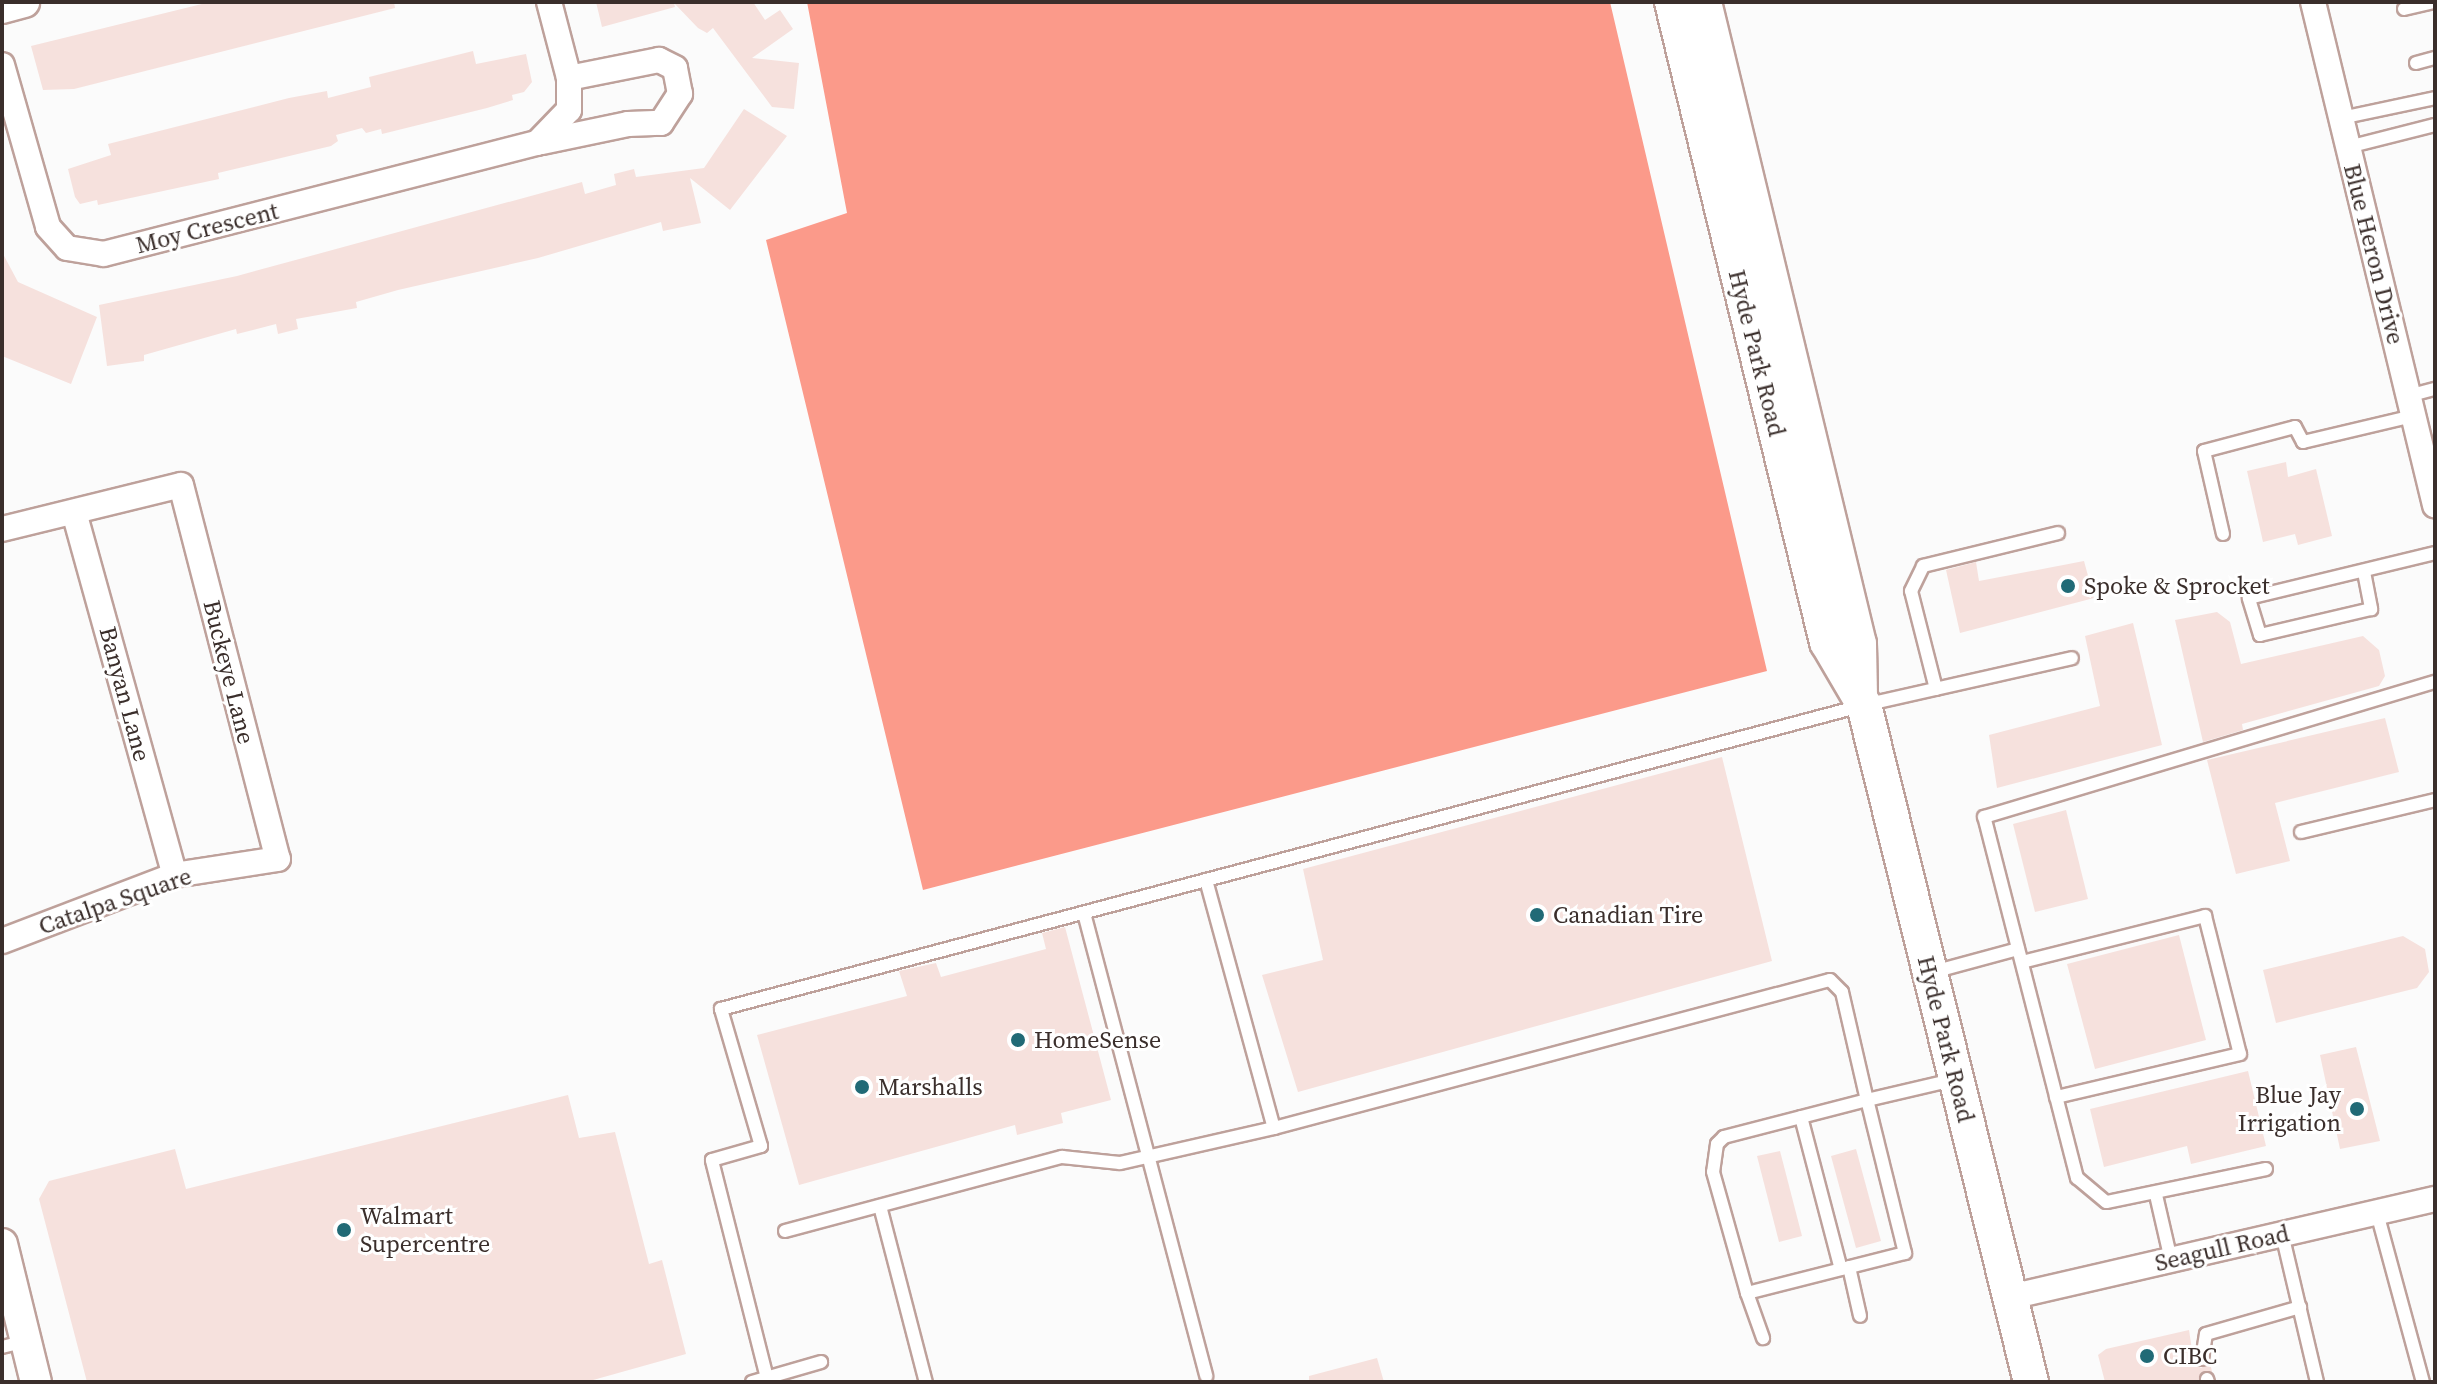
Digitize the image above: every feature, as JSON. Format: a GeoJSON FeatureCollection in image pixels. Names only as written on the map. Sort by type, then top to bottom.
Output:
{"type":"FeatureCollection","features":[{"type":"Feature","properties":{"kind":"main road","name":"Hyde Park Road"},"geometry":{"type":"LineString","coordinates":[[1672,2],[1827,642],[1862,701]]}},
{"type":"Feature","properties":{"kind":"main road","name":"Hyde Park Road"},"geometry":{"type":"LineString","coordinates":[[1704,2],[1859,644],[1862,701],[2031,1382]]}},
{"type":"Feature","properties":{"kind":"street"},"geometry":{"type":"LineString","coordinates":[[2,8],[24,2]]}},
{"type":"Feature","properties":{"kind":"street"},"geometry":{"type":"LineString","coordinates":[[537,143],[569,110],[569,78],[549,2]]}},
{"type":"Feature","properties":{"kind":"street","name":"Blue Heron Drive"},"geometry":{"type":"LineString","coordinates":[[2313,2],[2433,490]]}},
{"type":"Feature","properties":{"kind":"street","name":"Moy Crescent"},"geometry":{"type":"LineString","coordinates":[[2,65],[43,217],[57,240],[79,252],[104,254],[537,143],[628,124],[661,123],[680,94],[679,76],[659,60],[569,78]]}},
{"type":"Feature","properties":{"kind":"street","name":"Buckeye Lane"},"geometry":{"type":"LineString","coordinates":[[74,512],[181,485],[278,859]]}},
{"type":"Feature","properties":{"kind":"street"},"geometry":{"type":"LineString","coordinates":[[2,529],[74,512]]}},
{"type":"Feature","properties":{"kind":"street","name":"Banyan Lane"},"geometry":{"type":"LineString","coordinates":[[74,512],[175,875]]}},
{"type":"Feature","properties":{"kind":"street","name":"Catalpa Square"},"geometry":{"type":"LineString","coordinates":[[2,941],[175,875],[278,859]]}},
{"type":"Feature","properties":{"kind":"street","name":"Seagull Road"},"geometry":{"type":"LineString","coordinates":[[2010,1297],[2435,1199]]}},
{"type":"Feature","properties":{"kind":"street"},"geometry":{"type":"LineString","coordinates":[[2,1244],[14,1344],[36,1382]]}},
{"type":"Feature","properties":{"kind":"lane"},"geometry":{"type":"LineString","coordinates":[[2404,9],[2434,2]]}},
{"type":"Feature","properties":{"kind":"lane"},"geometry":{"type":"LineString","coordinates":[[2416,63],[2435,58]]}},
{"type":"Feature","properties":{"kind":"lane"},"geometry":{"type":"LineString","coordinates":[[2341,118],[2435,98]]}},
{"type":"Feature","properties":{"kind":"lane"},"geometry":{"type":"LineString","coordinates":[[2348,147],[2435,125]]}},
{"type":"Feature","properties":{"kind":"lane"},"geometry":{"type":"LineString","coordinates":[[2223,534],[2204,451],[2295,427],[2303,442],[2411,406],[2435,389]]}},
{"type":"Feature","properties":{"kind":"lane"},"geometry":{"type":"LineString","coordinates":[[1936,689],[1911,591],[1923,566],[2058,533]]}},
{"type":"Feature","properties":{"kind":"lane"},"geometry":{"type":"LineString","coordinates":[[2364,572],[2371,609],[2260,635],[2249,598],[2435,553]]}},
{"type":"Feature","properties":{"kind":"lane"},"geometry":{"type":"LineString","coordinates":[[767,1380],[712,1160],[761,1146],[721,1009],[1862,701],[1936,689],[2072,658]]}},
{"type":"Feature","properties":{"kind":"lane"},"geometry":{"type":"LineString","coordinates":[[2266,1169],[2156,1195],[2106,1202],[2077,1178],[1984,817],[2435,682]]}},
{"type":"Feature","properties":{"kind":"lane"},"geometry":{"type":"LineString","coordinates":[[2301,832],[2435,800]]}},
{"type":"Feature","properties":{"kind":"lane"},"geometry":{"type":"LineString","coordinates":[[1206,880],[1274,1128]]}},
{"type":"Feature","properties":{"kind":"lane"},"geometry":{"type":"LineString","coordinates":[[1084,913],[1206,1376]]}},
{"type":"Feature","properties":{"kind":"lane"},"geometry":{"type":"LineString","coordinates":[[2022,962],[2205,916],[2237,1038],[2240,1054],[2056,1097]]}},
{"type":"Feature","properties":{"kind":"lane"},"geometry":{"type":"LineString","coordinates":[[1930,973],[2018,949]]}},
{"type":"Feature","properties":{"kind":"lane"},"geometry":{"type":"LineString","coordinates":[[785,1231],[1062,1157],[1096,1164],[1147,1157],[1274,1128],[1830,980],[1842,992],[1905,1253],[1747,1293]]}},
{"type":"Feature","properties":{"kind":"lane"},"geometry":{"type":"LineString","coordinates":[[1763,1338],[1747,1293],[1712,1158],[1724,1137],[1956,1080]]}},
{"type":"Feature","properties":{"kind":"lane"},"geometry":{"type":"LineString","coordinates":[[1801,1117],[1860,1316]]}},
{"type":"Feature","properties":{"kind":"lane"},"geometry":{"type":"LineString","coordinates":[[2156,1195],[2171,1260]]}},
{"type":"Feature","properties":{"kind":"lane"},"geometry":{"type":"LineString","coordinates":[[880,1206],[926,1382]]}},
{"type":"Feature","properties":{"kind":"lane"},"geometry":{"type":"LineString","coordinates":[[2377,1213],[2423,1382]]}},
{"type":"Feature","properties":{"kind":"lane"},"geometry":{"type":"LineString","coordinates":[[2282,1234],[2317,1382]]}},
{"type":"Feature","properties":{"kind":"lane"},"geometry":{"type":"LineString","coordinates":[[2202,1359],[2206,1334],[2300,1307]]}},
{"type":"Feature","properties":{"kind":"lane"},"geometry":{"type":"LineString","coordinates":[[752,1382],[821,1362]]}},
{"type":"Feature","properties":{"kind":"shaded area"},"geometry":{"type":"Polygon","coordinates":[[[807,2],[1610,2],[1767,671],[923,890],[766,240],[847,213],[807,2]]]}},
{"type":"Feature","properties":{"kind":"building"},"geometry":{"type":"Polygon","coordinates":[[[210,2],[394,2],[395,8],[74,89],[43,90],[31,46],[210,2]]]}},
{"type":"Feature","properties":{"kind":"building"},"geometry":{"type":"Polygon","coordinates":[[[596,2],[753,2],[765,20],[780,10],[793,29],[752,58],[799,63],[794,109],[772,107],[713,28],[707,33],[698,28],[674,3],[675,7],[602,27],[596,2]]]}},
{"type":"Feature","properties":{"kind":"building"},"geometry":{"type":"Polygon","coordinates":[[[473,51],[476,64],[526,54],[532,82],[524,92],[512,95],[513,100],[382,134],[381,129],[366,133],[362,128],[336,135],[338,141],[331,146],[218,173],[219,179],[98,205],[97,200],[80,204],[75,197],[68,169],[111,155],[108,144],[289,98],[327,91],[328,98],[371,87],[369,77],[473,51]]]}},
{"type":"Feature","properties":{"kind":"building"},"geometry":{"type":"Polygon","coordinates":[[[744,109],[787,136],[730,210],[690,178],[701,223],[663,231],[661,222],[538,258],[398,290],[356,302],[357,308],[296,319],[298,329],[278,334],[276,324],[237,334],[236,329],[144,355],[144,361],[107,366],[99,305],[237,276],[582,182],[585,194],[616,185],[614,174],[634,169],[636,177],[704,168],[744,109]]]}},
{"type":"Feature","properties":{"kind":"building"},"geometry":{"type":"Polygon","coordinates":[[[2,252],[18,282],[97,317],[71,384],[2,356],[2,252]]]}},
{"type":"Feature","properties":{"kind":"building"},"geometry":{"type":"Polygon","coordinates":[[[2286,462],[2288,477],[2316,469],[2332,536],[2298,545],[2295,534],[2263,542],[2247,471],[2286,462]]]}},
{"type":"Feature","properties":{"kind":"building"},"geometry":{"type":"Polygon","coordinates":[[[2084,561],[2094,598],[1960,633],[1946,570],[1976,562],[1979,581],[2084,561]]]}},
{"type":"Feature","properties":{"kind":"building"},"geometry":{"type":"Polygon","coordinates":[[[2217,612],[2230,622],[2241,664],[2363,636],[2379,650],[2385,676],[2379,686],[2242,724],[2243,730],[2203,742],[2175,620],[2217,612]]]}},
{"type":"Feature","properties":{"kind":"building"},"geometry":{"type":"Polygon","coordinates":[[[2133,623],[2162,745],[1997,788],[1989,735],[2100,706],[2085,636],[2133,623]]]}},
{"type":"Feature","properties":{"kind":"building"},"geometry":{"type":"Polygon","coordinates":[[[2385,718],[2399,772],[2275,803],[2290,861],[2236,874],[2207,760],[2385,718]]]}},
{"type":"Feature","properties":{"kind":"building","name":"Canadian Tire"},"geometry":{"type":"Polygon","coordinates":[[[1722,757],[1772,961],[1298,1092],[1262,975],[1323,960],[1303,869],[1722,757]]]}},
{"type":"Feature","properties":{"kind":"building"},"geometry":{"type":"Polygon","coordinates":[[[2066,810],[2088,899],[2035,912],[2013,824],[2066,810]]]}},
{"type":"Feature","properties":{"kind":"building"},"geometry":{"type":"Polygon","coordinates":[[[1065,927],[1111,1100],[1061,1113],[1063,1123],[1017,1135],[1015,1125],[799,1185],[757,1035],[907,996],[899,971],[936,963],[941,977],[1046,949],[1042,933],[1065,927]]]}},
{"type":"Feature","properties":{"kind":"building"},"geometry":{"type":"Polygon","coordinates":[[[2179,935],[2206,1040],[2095,1069],[2067,964],[2179,935]]]}},
{"type":"Feature","properties":{"kind":"building"},"geometry":{"type":"Polygon","coordinates":[[[2403,936],[2425,949],[2429,972],[2417,988],[2276,1023],[2263,970],[2403,936]]]}},
{"type":"Feature","properties":{"kind":"building"},"geometry":{"type":"Polygon","coordinates":[[[2356,1047],[2380,1141],[2340,1149],[2320,1055],[2356,1047]]]}},
{"type":"Feature","properties":{"kind":"building"},"geometry":{"type":"Polygon","coordinates":[[[2248,1071],[2266,1146],[2191,1164],[2187,1146],[2104,1167],[2090,1109],[2248,1071]]]}},
{"type":"Feature","properties":{"kind":"building","name":"Walmart Supercentre"},"geometry":{"type":"Polygon","coordinates":[[[568,1095],[579,1138],[615,1132],[649,1264],[662,1260],[686,1354],[586,1382],[87,1382],[39,1199],[49,1181],[175,1149],[186,1189],[568,1095]]]}},
{"type":"Feature","properties":{"kind":"building"},"geometry":{"type":"Polygon","coordinates":[[[1856,1149],[1881,1241],[1856,1248],[1831,1156],[1856,1149]]]}},
{"type":"Feature","properties":{"kind":"building"},"geometry":{"type":"Polygon","coordinates":[[[1780,1151],[1802,1236],[1779,1242],[1757,1156],[1780,1151]]]}},
{"type":"Feature","properties":{"kind":"building","name":"CIBC"},"geometry":{"type":"Polygon","coordinates":[[[2189,1330],[2194,1363],[2201,1368],[2210,1362],[2212,1372],[2201,1373],[2198,1382],[2105,1382],[2098,1355],[2106,1349],[2189,1330]]]}},
{"type":"Feature","properties":{"kind":"building"},"geometry":{"type":"Polygon","coordinates":[[[1377,1358],[1384,1382],[1309,1382],[1309,1376],[1377,1358]]]}},
{"type":"Feature","properties":{"kind":"place","name":"Spoke & Sprocket"},"geometry":{"type":"Point","coordinates":[2068,586]}},
{"type":"Feature","properties":{"kind":"place","name":"Canadian Tire"},"geometry":{"type":"Point","coordinates":[1537,915]}},
{"type":"Feature","properties":{"kind":"place","name":"HomeSense"},"geometry":{"type":"Point","coordinates":[1018,1040]}},
{"type":"Feature","properties":{"kind":"place","name":"Marshalls"},"geometry":{"type":"Point","coordinates":[862,1087]}},
{"type":"Feature","properties":{"kind":"place","name":"Blue Jay Irrigation"},"geometry":{"type":"Point","coordinates":[2357,1109]}},
{"type":"Feature","properties":{"kind":"place","name":"Walmart Supercentre"},"geometry":{"type":"Point","coordinates":[344,1230]}},
{"type":"Feature","properties":{"kind":"place","name":"CIBC"},"geometry":{"type":"Point","coordinates":[2147,1356]}}]}
